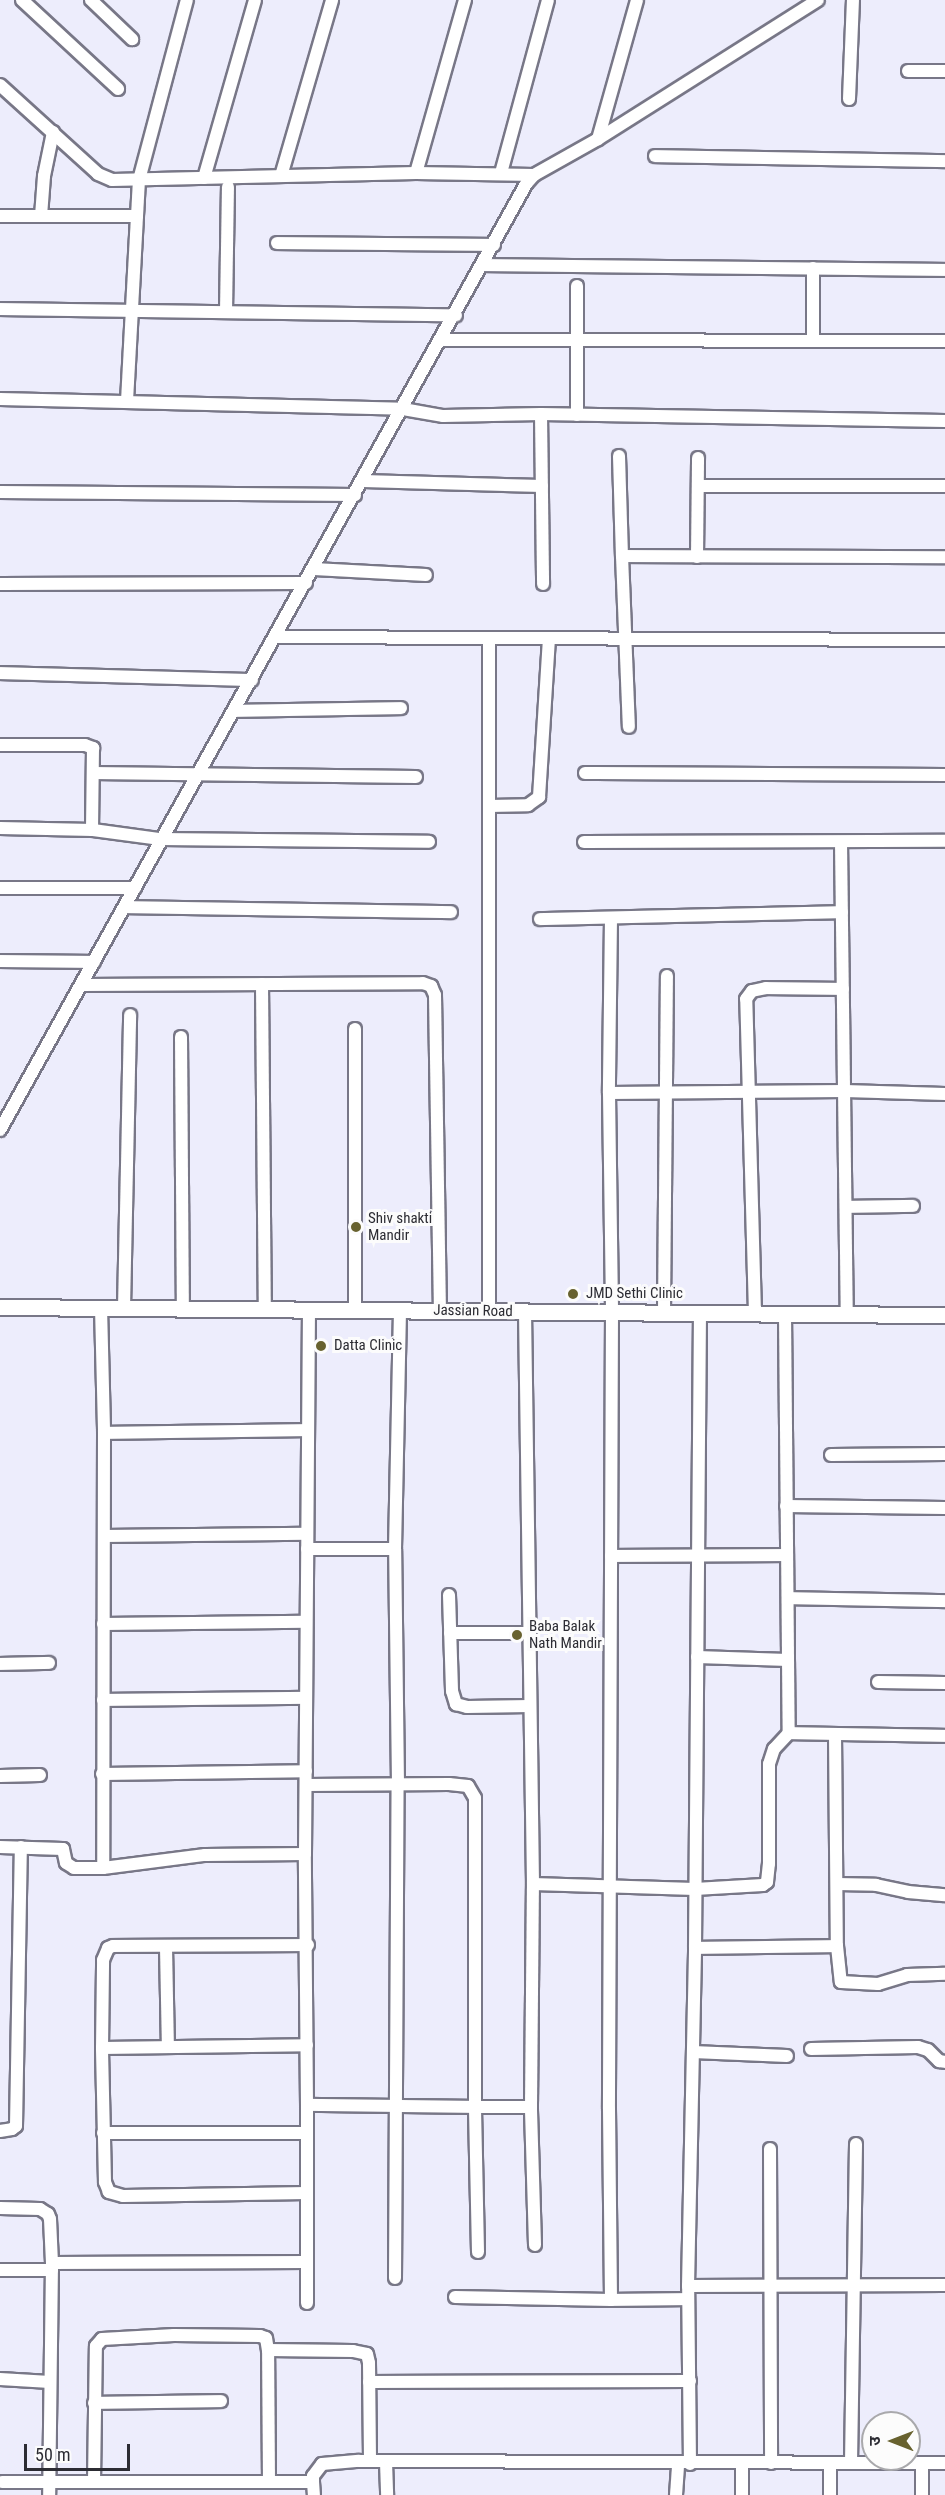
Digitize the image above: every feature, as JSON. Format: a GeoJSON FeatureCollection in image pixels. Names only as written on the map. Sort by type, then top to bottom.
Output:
{"type":"FeatureCollection","features":[{"type":"Feature","properties":{"kind":"street"},"geometry":{"type":"LineString","coordinates":[[22,0],[118,89]]}},
{"type":"Feature","properties":{"kind":"street"},"geometry":{"type":"LineString","coordinates":[[91,0],[132,39]]}},
{"type":"Feature","properties":{"kind":"street"},"geometry":{"type":"LineString","coordinates":[[127,401],[139,180],[187,0]]}},
{"type":"Feature","properties":{"kind":"street"},"geometry":{"type":"LineString","coordinates":[[204,178],[255,0]]}},
{"type":"Feature","properties":{"kind":"street"},"geometry":{"type":"LineString","coordinates":[[281,176],[332,0]]}},
{"type":"Feature","properties":{"kind":"street"},"geometry":{"type":"LineString","coordinates":[[416,173],[465,0]]}},
{"type":"Feature","properties":{"kind":"street"},"geometry":{"type":"LineString","coordinates":[[501,173],[548,0]]}},
{"type":"Feature","properties":{"kind":"street"},"geometry":{"type":"LineString","coordinates":[[598,139],[637,0]]}},
{"type":"Feature","properties":{"kind":"street"},"geometry":{"type":"LineString","coordinates":[[0,1130],[125,907],[160,839],[252,680],[534,175],[598,139],[818,0]]}},
{"type":"Feature","properties":{"kind":"street"},"geometry":{"type":"LineString","coordinates":[[849,99],[853,0]]}},
{"type":"Feature","properties":{"kind":"street"},"geometry":{"type":"LineString","coordinates":[[908,71],[945,71]]}},
{"type":"Feature","properties":{"kind":"street"},"geometry":{"type":"LineString","coordinates":[[0,85],[105,179],[416,173],[534,175]]}},
{"type":"Feature","properties":{"kind":"street"},"geometry":{"type":"LineString","coordinates":[[41,216],[44,176],[53,132]]}},
{"type":"Feature","properties":{"kind":"street"},"geometry":{"type":"LineString","coordinates":[[655,156],[945,161]]}},
{"type":"Feature","properties":{"kind":"street"},"geometry":{"type":"LineString","coordinates":[[226,312],[228,187]]}},
{"type":"Feature","properties":{"kind":"street"},"geometry":{"type":"LineString","coordinates":[[0,216],[137,216]]}},
{"type":"Feature","properties":{"kind":"street"},"geometry":{"type":"LineString","coordinates":[[277,243],[494,245]]}},
{"type":"Feature","properties":{"kind":"street"},"geometry":{"type":"LineString","coordinates":[[484,265],[945,270]]}},
{"type":"Feature","properties":{"kind":"street"},"geometry":{"type":"LineString","coordinates":[[813,268],[813,341]]}},
{"type":"Feature","properties":{"kind":"street"},"geometry":{"type":"LineString","coordinates":[[577,415],[578,286]]}},
{"type":"Feature","properties":{"kind":"street"},"geometry":{"type":"LineString","coordinates":[[0,309],[456,315]]}},
{"type":"Feature","properties":{"kind":"street"},"geometry":{"type":"LineString","coordinates":[[442,340],[945,341]]}},
{"type":"Feature","properties":{"kind":"street"},"geometry":{"type":"LineString","coordinates":[[0,399],[403,409],[442,416],[541,414],[945,421]]}},
{"type":"Feature","properties":{"kind":"street"},"geometry":{"type":"LineString","coordinates":[[541,414],[543,584]]}},
{"type":"Feature","properties":{"kind":"street"},"geometry":{"type":"LineString","coordinates":[[619,456],[629,727]]}},
{"type":"Feature","properties":{"kind":"street"},"geometry":{"type":"LineString","coordinates":[[697,557],[698,458]]}},
{"type":"Feature","properties":{"kind":"street"},"geometry":{"type":"LineString","coordinates":[[363,481],[542,486]]}},
{"type":"Feature","properties":{"kind":"street"},"geometry":{"type":"LineString","coordinates":[[698,486],[945,486]]}},
{"type":"Feature","properties":{"kind":"street"},"geometry":{"type":"LineString","coordinates":[[0,492],[355,495]]}},
{"type":"Feature","properties":{"kind":"street"},"geometry":{"type":"LineString","coordinates":[[622,556],[945,557]]}},
{"type":"Feature","properties":{"kind":"street"},"geometry":{"type":"LineString","coordinates":[[314,569],[426,575]]}},
{"type":"Feature","properties":{"kind":"street"},"geometry":{"type":"LineString","coordinates":[[0,584],[306,583]]}},
{"type":"Feature","properties":{"kind":"street"},"geometry":{"type":"LineString","coordinates":[[276,637],[945,640]]}},
{"type":"Feature","properties":{"kind":"street"},"geometry":{"type":"LineString","coordinates":[[489,639],[489,1311]]}},
{"type":"Feature","properties":{"kind":"street"},"geometry":{"type":"LineString","coordinates":[[489,806],[528,805],[539,797],[549,640]]}},
{"type":"Feature","properties":{"kind":"street"},"geometry":{"type":"LineString","coordinates":[[0,673],[252,680]]}},
{"type":"Feature","properties":{"kind":"street"},"geometry":{"type":"LineString","coordinates":[[234,711],[401,708]]}},
{"type":"Feature","properties":{"kind":"street"},"geometry":{"type":"LineString","coordinates":[[0,745],[89,746],[94,753],[92,830]]}},
{"type":"Feature","properties":{"kind":"street"},"geometry":{"type":"LineString","coordinates":[[93,773],[416,777]]}},
{"type":"Feature","properties":{"kind":"street"},"geometry":{"type":"LineString","coordinates":[[585,773],[945,775]]}},
{"type":"Feature","properties":{"kind":"street"},"geometry":{"type":"LineString","coordinates":[[0,828],[92,830],[160,839],[429,842]]}},
{"type":"Feature","properties":{"kind":"street"},"geometry":{"type":"LineString","coordinates":[[584,842],[945,841]]}},
{"type":"Feature","properties":{"kind":"street"},"geometry":{"type":"LineString","coordinates":[[842,842],[847,1314]]}},
{"type":"Feature","properties":{"kind":"street"},"geometry":{"type":"LineString","coordinates":[[0,888],[135,888]]}},
{"type":"Feature","properties":{"kind":"street"},"geometry":{"type":"LineString","coordinates":[[125,907],[451,912]]}},
{"type":"Feature","properties":{"kind":"street"},"geometry":{"type":"LineString","coordinates":[[540,919],[842,912]]}},
{"type":"Feature","properties":{"kind":"street"},"geometry":{"type":"LineString","coordinates":[[611,918],[609,1093],[612,1312],[611,2300]]}},
{"type":"Feature","properties":{"kind":"street"},"geometry":{"type":"LineString","coordinates":[[0,962],[94,962]]}},
{"type":"Feature","properties":{"kind":"street"},"geometry":{"type":"LineString","coordinates":[[664,1312],[667,976]]}},
{"type":"Feature","properties":{"kind":"street"},"geometry":{"type":"LineString","coordinates":[[81,985],[423,982],[433,989],[439,1168],[440,1310]]}},
{"type":"Feature","properties":{"kind":"street"},"geometry":{"type":"LineString","coordinates":[[262,984],[265,1309]]}},
{"type":"Feature","properties":{"kind":"street"},"geometry":{"type":"LineString","coordinates":[[755,1313],[748,1092],[748,995],[766,988],[843,989]]}},
{"type":"Feature","properties":{"kind":"street"},"geometry":{"type":"LineString","coordinates":[[124,1308],[130,1016]]}},
{"type":"Feature","properties":{"kind":"street"},"geometry":{"type":"LineString","coordinates":[[356,1029],[356,1310]]}},
{"type":"Feature","properties":{"kind":"street"},"geometry":{"type":"LineString","coordinates":[[181,1037],[183,1308]]}},
{"type":"Feature","properties":{"kind":"street"},"geometry":{"type":"LineString","coordinates":[[609,1093],[844,1091],[945,1094]]}},
{"type":"Feature","properties":{"kind":"street"},"geometry":{"type":"LineString","coordinates":[[846,1208],[913,1206]]}},
{"type":"Feature","properties":{"kind":"street","name":"Jassian Road"},"geometry":{"type":"LineString","coordinates":[[0,1306],[945,1315]]}},
{"type":"Feature","properties":{"kind":"street"},"geometry":{"type":"LineString","coordinates":[[101,1307],[104,1433],[103,1868]]}},
{"type":"Feature","properties":{"kind":"street"},"geometry":{"type":"LineString","coordinates":[[307,2303],[308,1945],[305,1854],[309,1309]]}},
{"type":"Feature","properties":{"kind":"street"},"geometry":{"type":"LineString","coordinates":[[395,2278],[394,2106],[398,1785],[395,1549],[400,1310]]}},
{"type":"Feature","properties":{"kind":"street"},"geometry":{"type":"LineString","coordinates":[[525,1311],[533,1884],[531,2107],[535,2245]]}},
{"type":"Feature","properties":{"kind":"street"},"geometry":{"type":"LineString","coordinates":[[676,2495],[684,2464],[690,2381],[688,2286],[695,1948],[700,1313]]}},
{"type":"Feature","properties":{"kind":"street"},"geometry":{"type":"LineString","coordinates":[[533,1884],[695,1888],[758,1887],[767,1882],[769,1764],[774,1749],[789,1733],[785,1313]]}},
{"type":"Feature","properties":{"kind":"street"},"geometry":{"type":"LineString","coordinates":[[104,1433],[307,1430]]}},
{"type":"Feature","properties":{"kind":"street"},"geometry":{"type":"LineString","coordinates":[[831,1455],[945,1454]]}},
{"type":"Feature","properties":{"kind":"street"},"geometry":{"type":"LineString","coordinates":[[786,1506],[945,1508]]}},
{"type":"Feature","properties":{"kind":"street"},"geometry":{"type":"LineString","coordinates":[[104,1536],[307,1534]]}},
{"type":"Feature","properties":{"kind":"street"},"geometry":{"type":"LineString","coordinates":[[307,1549],[395,1549]]}},
{"type":"Feature","properties":{"kind":"street"},"geometry":{"type":"LineString","coordinates":[[611,1556],[787,1555]]}},
{"type":"Feature","properties":{"kind":"street"},"geometry":{"type":"LineString","coordinates":[[449,1595],[452,1691],[456,1704],[467,1707],[530,1706]]}},
{"type":"Feature","properties":{"kind":"street"},"geometry":{"type":"LineString","coordinates":[[788,1598],[945,1601]]}},
{"type":"Feature","properties":{"kind":"street"},"geometry":{"type":"LineString","coordinates":[[103,1624],[306,1622]]}},
{"type":"Feature","properties":{"kind":"street"},"geometry":{"type":"LineString","coordinates":[[450,1633],[530,1633]]}},
{"type":"Feature","properties":{"kind":"street"},"geometry":{"type":"LineString","coordinates":[[697,1657],[788,1660]]}},
{"type":"Feature","properties":{"kind":"street"},"geometry":{"type":"LineString","coordinates":[[0,1664],[49,1664]]}},
{"type":"Feature","properties":{"kind":"street"},"geometry":{"type":"LineString","coordinates":[[878,1682],[945,1683]]}},
{"type":"Feature","properties":{"kind":"street"},"geometry":{"type":"LineString","coordinates":[[103,1700],[306,1698]]}},
{"type":"Feature","properties":{"kind":"street"},"geometry":{"type":"LineString","coordinates":[[789,1733],[945,1737]]}},
{"type":"Feature","properties":{"kind":"street"},"geometry":{"type":"LineString","coordinates":[[835,1734],[839,1975],[845,1984],[878,1984],[907,1976],[945,1974]]}},
{"type":"Feature","properties":{"kind":"street"},"geometry":{"type":"LineString","coordinates":[[102,1774],[306,1771]]}},
{"type":"Feature","properties":{"kind":"street"},"geometry":{"type":"LineString","coordinates":[[0,1776],[40,1776]]}},
{"type":"Feature","properties":{"kind":"street"},"geometry":{"type":"LineString","coordinates":[[306,1785],[468,1786],[475,1798],[475,2107],[478,2252]]}},
{"type":"Feature","properties":{"kind":"street"},"geometry":{"type":"LineString","coordinates":[[0,1847],[57,1847],[65,1851],[66,1863],[70,1867],[103,1868],[205,1855],[305,1854]]}},
{"type":"Feature","properties":{"kind":"street"},"geometry":{"type":"LineString","coordinates":[[0,2132],[8,2131],[16,2126],[21,1847]]}},
{"type":"Feature","properties":{"kind":"street"},"geometry":{"type":"LineString","coordinates":[[837,1884],[876,1885],[908,1892],[945,1895]]}},
{"type":"Feature","properties":{"kind":"street"},"geometry":{"type":"LineString","coordinates":[[307,2193],[115,2195],[109,2192],[105,2182],[102,2048],[103,1960],[108,1948],[112,1946],[308,1945]]}},
{"type":"Feature","properties":{"kind":"street"},"geometry":{"type":"LineString","coordinates":[[695,1948],[837,1946]]}},
{"type":"Feature","properties":{"kind":"street"},"geometry":{"type":"LineString","coordinates":[[166,1947],[168,2047]]}},
{"type":"Feature","properties":{"kind":"street"},"geometry":{"type":"LineString","coordinates":[[102,2048],[307,2045]]}},
{"type":"Feature","properties":{"kind":"street"},"geometry":{"type":"LineString","coordinates":[[811,2049],[918,2047],[928,2050],[939,2061],[945,2062]]}},
{"type":"Feature","properties":{"kind":"street"},"geometry":{"type":"LineString","coordinates":[[693,2052],[787,2056]]}},
{"type":"Feature","properties":{"kind":"street"},"geometry":{"type":"LineString","coordinates":[[307,2105],[531,2107]]}},
{"type":"Feature","properties":{"kind":"street"},"geometry":{"type":"LineString","coordinates":[[103,2133],[307,2133]]}},
{"type":"Feature","properties":{"kind":"street"},"geometry":{"type":"LineString","coordinates":[[851,2463],[856,2144]]}},
{"type":"Feature","properties":{"kind":"street"},"geometry":{"type":"LineString","coordinates":[[770,2149],[771,2463]]}},
{"type":"Feature","properties":{"kind":"street"},"geometry":{"type":"LineString","coordinates":[[0,2208],[39,2209],[48,2214],[52,2267],[49,2489]]}},
{"type":"Feature","properties":{"kind":"street"},"geometry":{"type":"LineString","coordinates":[[0,2270],[307,2262]]}},
{"type":"Feature","properties":{"kind":"street"},"geometry":{"type":"LineString","coordinates":[[688,2286],[945,2285]]}},
{"type":"Feature","properties":{"kind":"street"},"geometry":{"type":"LineString","coordinates":[[455,2297],[688,2299]]}},
{"type":"Feature","properties":{"kind":"street"},"geometry":{"type":"LineString","coordinates":[[94,2482],[96,2346],[102,2339],[174,2335],[260,2336],[266,2338],[269,2482]]}},
{"type":"Feature","properties":{"kind":"street"},"geometry":{"type":"LineString","coordinates":[[268,2350],[362,2351],[369,2356],[370,2462]]}},
{"type":"Feature","properties":{"kind":"street"},"geometry":{"type":"LineString","coordinates":[[0,2379],[50,2382]]}},
{"type":"Feature","properties":{"kind":"street"},"geometry":{"type":"LineString","coordinates":[[369,2382],[690,2381]]}},
{"type":"Feature","properties":{"kind":"street"},"geometry":{"type":"LineString","coordinates":[[94,2403],[221,2401]]}},
{"type":"Feature","properties":{"kind":"street"},"geometry":{"type":"LineString","coordinates":[[314,2495],[313,2476],[322,2464],[370,2462],[945,2463]]}},
{"type":"Feature","properties":{"kind":"street"},"geometry":{"type":"LineString","coordinates":[[386,2462],[387,2495]]}},
{"type":"Feature","properties":{"kind":"street"},"geometry":{"type":"LineString","coordinates":[[742,2463],[742,2495]]}},
{"type":"Feature","properties":{"kind":"street"},"geometry":{"type":"LineString","coordinates":[[830,2463],[830,2495]]}},
{"type":"Feature","properties":{"kind":"street"},"geometry":{"type":"LineString","coordinates":[[922,2463],[922,2495]]}},
{"type":"Feature","properties":{"kind":"street"},"geometry":{"type":"LineString","coordinates":[[2,2482],[49,2489],[94,2482],[313,2482]]}},
{"type":"Feature","properties":{"kind":"place","name":"Shiv shakti Mandir"},"geometry":{"type":"Point","coordinates":[356,1227]}},
{"type":"Feature","properties":{"kind":"place","name":"JMD Sethi Clinic"},"geometry":{"type":"Point","coordinates":[573,1294]}},
{"type":"Feature","properties":{"kind":"place","name":"Datta Clinic"},"geometry":{"type":"Point","coordinates":[321,1346]}},
{"type":"Feature","properties":{"kind":"place","name":"Baba Balak Nath Mandir"},"geometry":{"type":"Point","coordinates":[517,1635]}}]}
